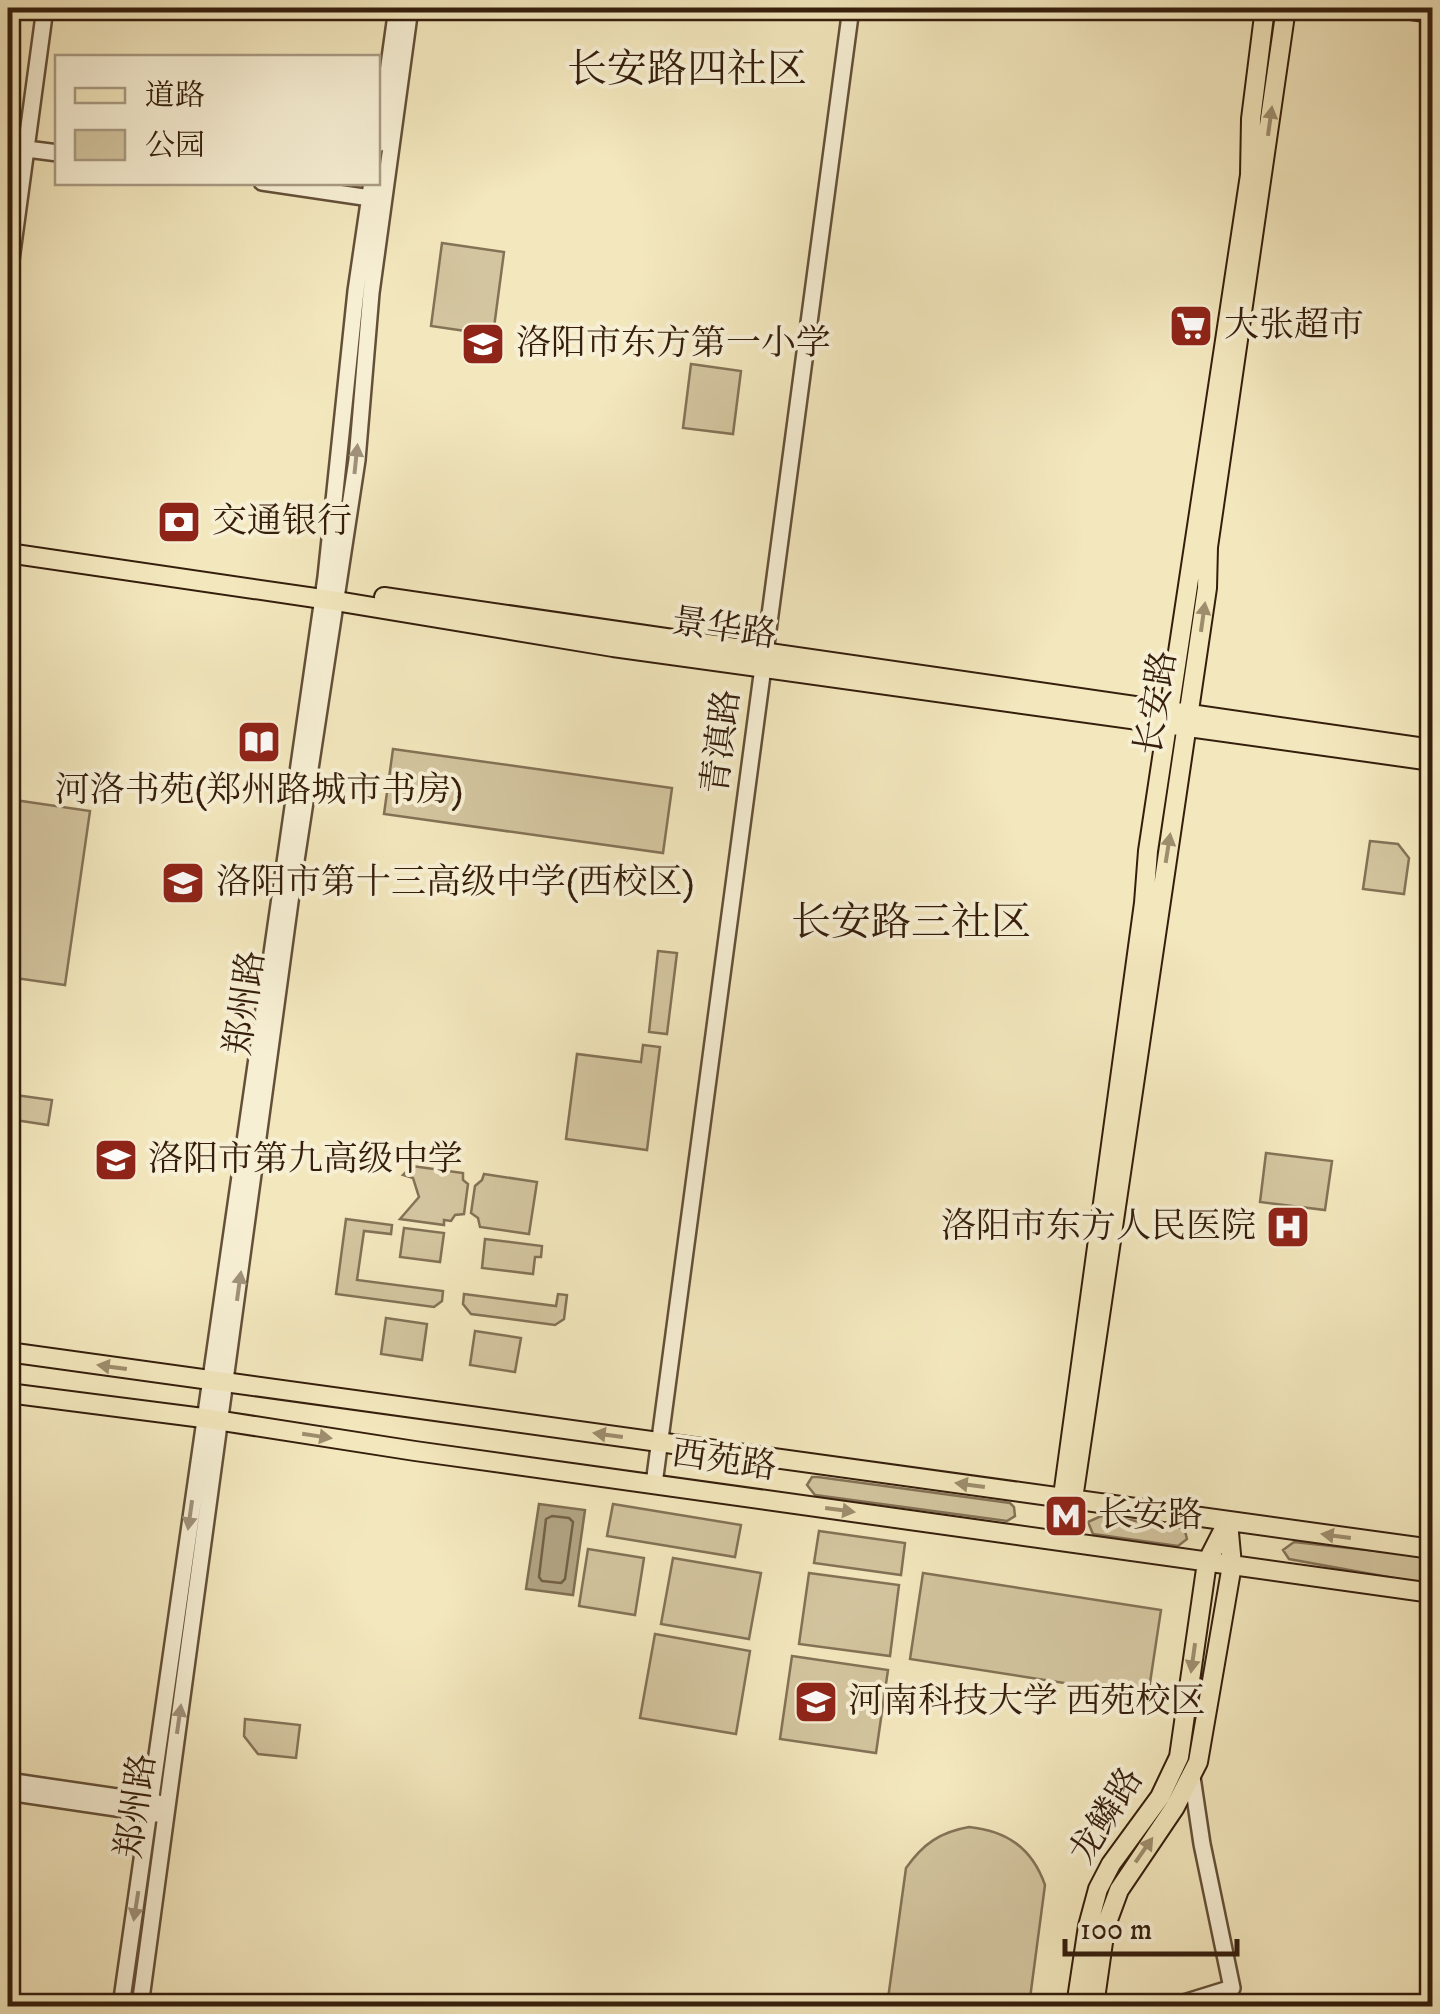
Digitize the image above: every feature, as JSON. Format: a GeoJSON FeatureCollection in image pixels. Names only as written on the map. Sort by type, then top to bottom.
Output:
{"type":"FeatureCollection","features":[{"type":"Feature","properties":{"kind":"main road","name":"长安路"},"geometry":{"type":"LineString","coordinates":[[1067,1498],[1168,717],[1250,175],[1250,120],[1265,8]]}},
{"type":"Feature","properties":{"kind":"main road","name":"长安路"},"geometry":{"type":"LineString","coordinates":[[1060,1539],[1188,720],[1207,588],[1208,548],[1286,8]]}},
{"type":"Feature","properties":{"kind":"main road"},"geometry":{"type":"LineString","coordinates":[[1397,8],[1432,13]]}},
{"type":"Feature","properties":{"kind":"main road","name":"景华路"},"geometry":{"type":"LineString","coordinates":[[8,543],[763,660],[1188,720],[1432,761]]}},
{"type":"Feature","properties":{"kind":"main road","name":"景华路"},"geometry":{"type":"LineString","coordinates":[[8,554],[330,594]]}},
{"type":"Feature","properties":{"kind":"main road","name":"景华路"},"geometry":{"type":"LineString","coordinates":[[1188,720],[1432,749]]}},
{"type":"Feature","properties":{"kind":"main road","name":"西苑路"},"geometry":{"type":"LineString","coordinates":[[8,1352],[1432,1549]]}},
{"type":"Feature","properties":{"kind":"main road","name":"西苑路"},"geometry":{"type":"LineString","coordinates":[[8,1394],[1432,1593]]}},
{"type":"Feature","properties":{"kind":"main road","name":"龙鳞路"},"geometry":{"type":"LineString","coordinates":[[1076,2006],[1088,1926],[1098,1890],[1120,1850],[1160,1797],[1179,1757],[1208,1562],[1228,1521]]}},
{"type":"Feature","properties":{"kind":"main road","name":"龙鳞路"},"geometry":{"type":"LineString","coordinates":[[1094,2006],[1105,1928],[1118,1890],[1192,1778],[1198,1762],[1232,1565],[1228,1521]]}},
{"type":"Feature","properties":{"kind":"street"},"geometry":{"type":"LineString","coordinates":[[8,282],[42,8]]}},
{"type":"Feature","properties":{"kind":"street"},"geometry":{"type":"LineString","coordinates":[[380,130],[397,8]]}},
{"type":"Feature","properties":{"kind":"street","name":"郑州路"},"geometry":{"type":"LineString","coordinates":[[380,167],[410,8]]}},
{"type":"Feature","properties":{"kind":"street","name":"青滇路"},"geometry":{"type":"LineString","coordinates":[[654,1484],[851,8]]}},
{"type":"Feature","properties":{"kind":"street"},"geometry":{"type":"LineString","coordinates":[[22,148],[55,154]]}},
{"type":"Feature","properties":{"kind":"street"},"geometry":{"type":"LineString","coordinates":[[8,231],[10,195],[22,148]]}},
{"type":"Feature","properties":{"kind":"street"},"geometry":{"type":"LineString","coordinates":[[293,185],[375,193]]}},
{"type":"Feature","properties":{"kind":"street","name":"郑州路"},"geometry":{"type":"LineString","coordinates":[[140,2006],[159,1809],[212,1420],[330,594],[357,460],[375,193]]}},
{"type":"Feature","properties":{"kind":"street"},"geometry":{"type":"LineString","coordinates":[[1174,2006],[1232,1988],[1192,1778]]}},
{"type":"Feature","properties":{"kind":"street"},"geometry":{"type":"LineString","coordinates":[[8,1782],[159,1809]]}},
{"type":"Feature","properties":{"kind":"street"},"geometry":{"type":"LineString","coordinates":[[8,1792],[159,1809]]}},
{"type":"Feature","properties":{"kind":"street","name":"郑州路"},"geometry":{"type":"LineString","coordinates":[[121,2006],[159,1809]]}},
{"type":"Feature","properties":{"kind":"green space"},"geometry":{"type":"Polygon","coordinates":[[[442,243],[504,252],[493,335],[431,326],[442,243]]]}},
{"type":"Feature","properties":{"kind":"green space"},"geometry":{"type":"Polygon","coordinates":[[[691,364],[741,371],[733,434],[683,428],[691,364]]]}},
{"type":"Feature","properties":{"kind":"green space"},"geometry":{"type":"Polygon","coordinates":[[[393,749],[672,788],[663,853],[384,814],[393,749]]]}},
{"type":"Feature","properties":{"kind":"green space"},"geometry":{"type":"Polygon","coordinates":[[[8,799],[90,811],[65,985],[8,977],[8,799]]]}},
{"type":"Feature","properties":{"kind":"green space"},"geometry":{"type":"Polygon","coordinates":[[[1370,841],[1398,844],[1409,858],[1404,894],[1363,889],[1370,841]]]}},
{"type":"Feature","properties":{"kind":"green space"},"geometry":{"type":"Polygon","coordinates":[[[658,951],[677,953],[667,1034],[649,1032],[658,951]]]}},
{"type":"Feature","properties":{"kind":"green space"},"geometry":{"type":"Polygon","coordinates":[[[643,1045],[660,1047],[647,1150],[566,1139],[577,1054],[641,1062],[643,1045]]]}},
{"type":"Feature","properties":{"kind":"green space"},"geometry":{"type":"Polygon","coordinates":[[[8,1094],[52,1100],[48,1125],[8,1119],[8,1094]]]}},
{"type":"Feature","properties":{"kind":"green space"},"geometry":{"type":"Polygon","coordinates":[[[1266,1153],[1332,1161],[1325,1210],[1260,1202],[1266,1153]]]}},
{"type":"Feature","properties":{"kind":"green space"},"geometry":{"type":"Polygon","coordinates":[[[412,1166],[463,1173],[468,1184],[464,1214],[444,1220],[444,1225],[400,1219],[419,1197],[413,1178],[403,1175],[412,1166]]]}},
{"type":"Feature","properties":{"kind":"green space"},"geometry":{"type":"Polygon","coordinates":[[[484,1174],[537,1182],[529,1234],[480,1227],[478,1218],[471,1213],[475,1186],[484,1174]]]}},
{"type":"Feature","properties":{"kind":"green space"},"geometry":{"type":"Polygon","coordinates":[[[346,1219],[392,1225],[391,1234],[364,1231],[357,1280],[443,1291],[442,1301],[434,1307],[336,1294],[346,1219]]]}},
{"type":"Feature","properties":{"kind":"green space"},"geometry":{"type":"Polygon","coordinates":[[[404,1228],[444,1233],[440,1262],[400,1257],[404,1228]]]}},
{"type":"Feature","properties":{"kind":"green space"},"geometry":{"type":"Polygon","coordinates":[[[485,1239],[542,1246],[541,1257],[535,1257],[533,1274],[482,1268],[485,1239]]]}},
{"type":"Feature","properties":{"kind":"green space"},"geometry":{"type":"Polygon","coordinates":[[[464,1294],[556,1306],[558,1294],[567,1295],[564,1319],[555,1325],[471,1314],[463,1304],[464,1294]]]}},
{"type":"Feature","properties":{"kind":"green space"},"geometry":{"type":"Polygon","coordinates":[[[386,1318],[427,1324],[422,1360],[381,1354],[386,1318]]]}},
{"type":"Feature","properties":{"kind":"green space"},"geometry":{"type":"Polygon","coordinates":[[[475,1331],[521,1338],[515,1372],[470,1365],[475,1331]]]}},
{"type":"Feature","properties":{"kind":"green space"},"geometry":{"type":"Polygon","coordinates":[[[812,1477],[1010,1503],[1015,1516],[1007,1521],[815,1495],[807,1485],[812,1477]]]}},
{"type":"Feature","properties":{"kind":"green space"},"geometry":{"type":"Polygon","coordinates":[[[613,1504],[741,1525],[735,1557],[607,1536],[613,1504]]]}},
{"type":"Feature","properties":{"kind":"green space"},"geometry":{"type":"Polygon","coordinates":[[[1101,1516],[1179,1527],[1187,1539],[1178,1546],[1093,1534],[1088,1522],[1101,1516]]]}},
{"type":"Feature","properties":{"kind":"green space"},"geometry":{"type":"Polygon","coordinates":[[[819,1531],[905,1543],[901,1575],[814,1563],[819,1531]]]}},
{"type":"Feature","properties":{"kind":"green space"},"geometry":{"type":"Polygon","coordinates":[[[1294,1542],[1432,1557],[1432,1585],[1289,1559],[1283,1550],[1294,1542]]]}},
{"type":"Feature","properties":{"kind":"green space"},"geometry":{"type":"Polygon","coordinates":[[[588,1549],[644,1558],[635,1615],[579,1606],[588,1549]]]}},
{"type":"Feature","properties":{"kind":"green space"},"geometry":{"type":"Polygon","coordinates":[[[673,1558],[761,1573],[749,1639],[661,1624],[673,1558]]]}},
{"type":"Feature","properties":{"kind":"green space"},"geometry":{"type":"Polygon","coordinates":[[[809,1573],[899,1585],[890,1656],[799,1644],[809,1573]]]}},
{"type":"Feature","properties":{"kind":"green space"},"geometry":{"type":"Polygon","coordinates":[[[923,1573],[1161,1610],[1148,1696],[910,1659],[923,1573]]]}},
{"type":"Feature","properties":{"kind":"green space"},"geometry":{"type":"Polygon","coordinates":[[[655,1634],[750,1651],[736,1734],[640,1718],[655,1634]]]}},
{"type":"Feature","properties":{"kind":"green space"},"geometry":{"type":"Polygon","coordinates":[[[792,1656],[888,1670],[876,1753],[780,1739],[792,1656]]]}},
{"type":"Feature","properties":{"kind":"green space"},"geometry":{"type":"Polygon","coordinates":[[[245,1719],[300,1725],[296,1758],[258,1754],[244,1736],[245,1719]]]}},
{"type":"Feature","properties":{"kind":"green space"},"geometry":{"type":"Polygon","coordinates":[[[969,1827],[995,1833],[1016,1844],[1033,1861],[1045,1885],[1029,2006],[887,2006],[906,1868],[933,1840],[969,1827]]]}},
{"type":"Feature","properties":{"kind":"water"},"geometry":{"type":"Polygon","coordinates":[[[539,1504],[585,1510],[573,1595],[526,1589],[539,1504]]]}},
{"type":"Feature","properties":{"kind":"place","name":"大张超市"},"geometry":{"type":"Point","coordinates":[1191,326]}},
{"type":"Feature","properties":{"kind":"place","name":"洛阳市东方第一小学"},"geometry":{"type":"Point","coordinates":[483,344]}},
{"type":"Feature","properties":{"kind":"place","name":"交通银行"},"geometry":{"type":"Point","coordinates":[179,522]}},
{"type":"Feature","properties":{"kind":"place","name":"河洛书苑(郑州路城市书房)"},"geometry":{"type":"Point","coordinates":[259,742]}},
{"type":"Feature","properties":{"kind":"place","name":"洛阳市第十三高级中学(西校区)"},"geometry":{"type":"Point","coordinates":[183,883]}},
{"type":"Feature","properties":{"kind":"place","name":"洛阳市第九高级中学"},"geometry":{"type":"Point","coordinates":[116,1160]}},
{"type":"Feature","properties":{"kind":"place","name":"洛阳市东方人民医院"},"geometry":{"type":"Point","coordinates":[1288,1227]}},
{"type":"Feature","properties":{"kind":"place","name":"长安路"},"geometry":{"type":"Point","coordinates":[1066,1516]}},
{"type":"Feature","properties":{"kind":"place","name":"河南科技大学 西苑校区"},"geometry":{"type":"Point","coordinates":[816,1702]}},
{"type":"Feature","properties":{"kind":"district","name":"长安路四社区"},"geometry":{"type":"Point","coordinates":[687,71]}},
{"type":"Feature","properties":{"kind":"district","name":"长安路三社区"},"geometry":{"type":"Point","coordinates":[911,924]}}]}
